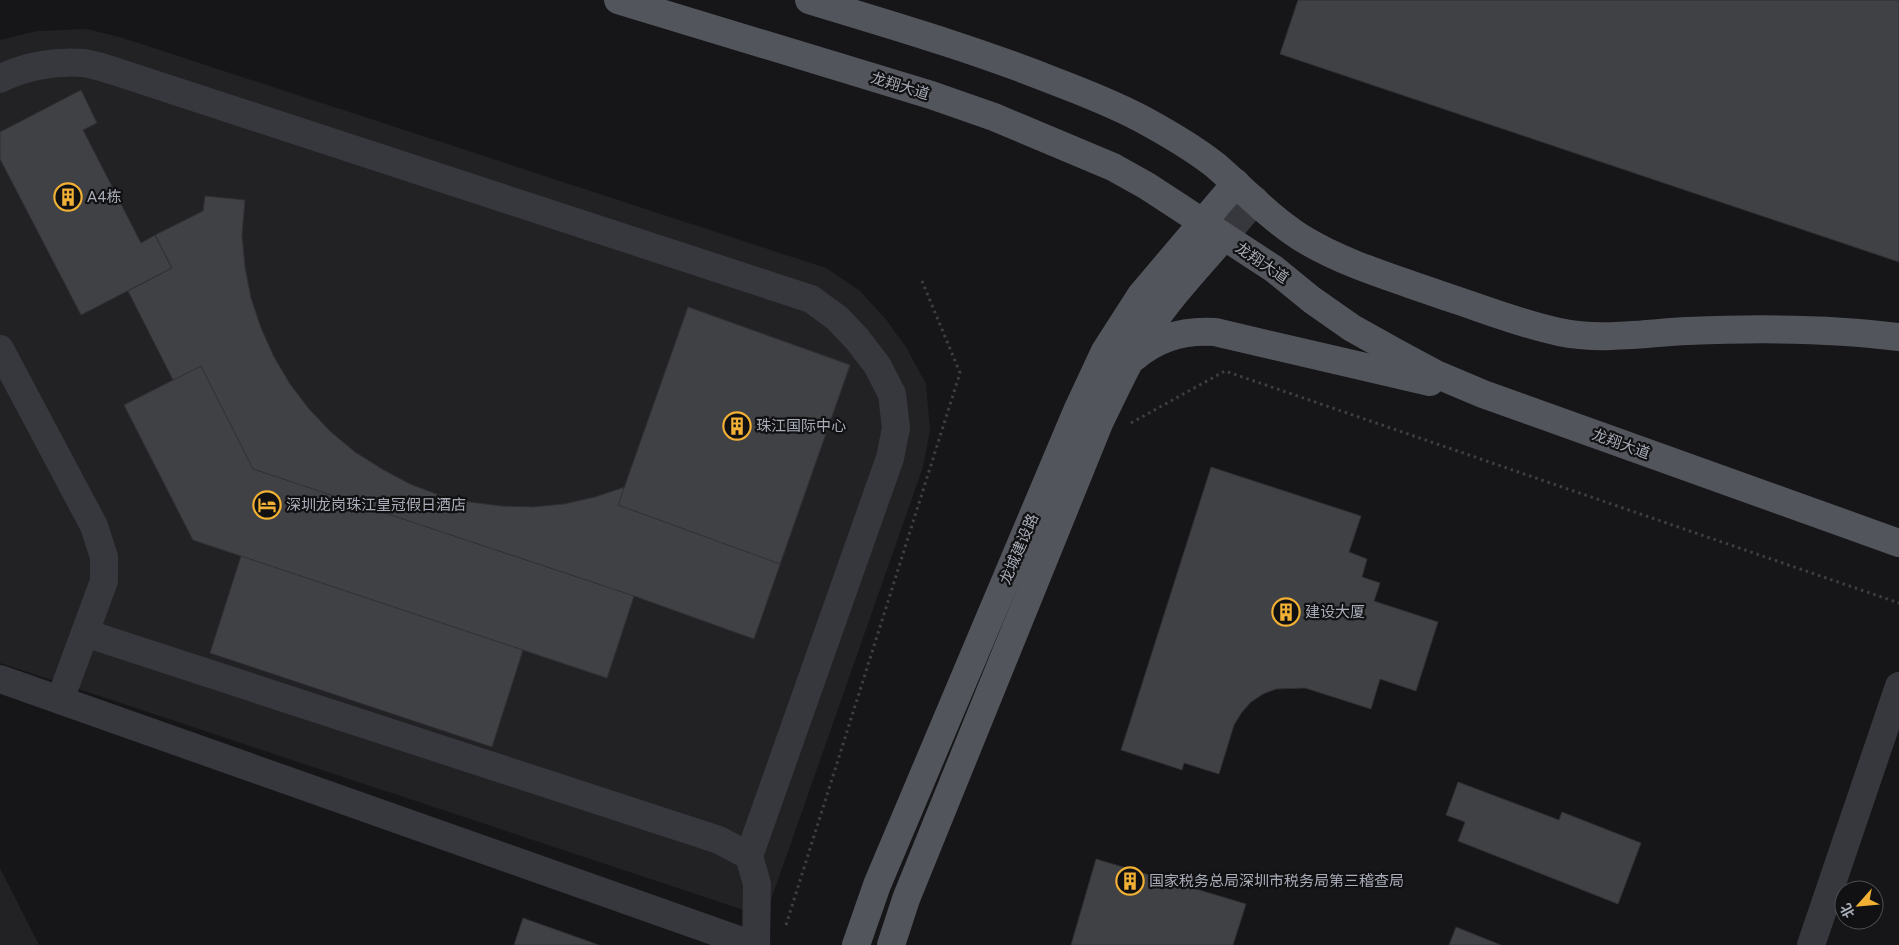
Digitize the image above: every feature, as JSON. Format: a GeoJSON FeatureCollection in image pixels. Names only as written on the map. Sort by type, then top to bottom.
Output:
{"type":"FeatureCollection","features":[{"type":"Feature","properties":{"kind":"main road","name":"龙翔大道"},"geometry":{"type":"LineString","coordinates":[[618,0],[994,117],[1113,167],[1147,186],[1274,269],[1312,300],[1352,328],[1412,361],[1483,394],[1899,543]]}},
{"type":"Feature","properties":{"kind":"main road"},"geometry":{"type":"LineString","coordinates":[[809,0],[948,42],[1012,64],[1076,89],[1138,117],[1176,138],[1212,163],[1298,236],[1359,267],[1489,311],[1560,333],[1607,337],[1652,332],[1729,329],[1806,330],[1899,338]]}},
{"type":"Feature","properties":{"kind":"main road","name":"龙城建设路"},"geometry":{"type":"LineString","coordinates":[[891,945],[910,890],[1089,449],[1129,363],[1212,230]]}},
{"type":"Feature","properties":{"kind":"main road","name":"龙城建设路"},"geometry":{"type":"LineString","coordinates":[[856,945],[884,867],[1077,411],[1097,368],[1141,295],[1212,230]]}},
{"type":"Feature","properties":{"kind":"main road"},"geometry":{"type":"LineString","coordinates":[[1129,363],[1153,344],[1168,337],[1191,332],[1215,332],[1483,394]]}},
{"type":"Feature","properties":{"kind":"street"},"geometry":{"type":"LineString","coordinates":[[0,79],[9,74],[42,65],[84,63],[114,71],[811,299],[837,318],[857,339],[877,365],[892,394],[896,428],[890,458],[749,856],[757,884],[755,945],[0,679]]}},
{"type":"Feature","properties":{"kind":"street","name":"龙城建设路"},"geometry":{"type":"LineString","coordinates":[[1212,230],[1245,192]]}},
{"type":"Feature","properties":{"kind":"street"},"geometry":{"type":"LineString","coordinates":[[0,349],[94,526],[104,557],[104,581],[60,700]]}},
{"type":"Feature","properties":{"kind":"street"},"geometry":{"type":"LineString","coordinates":[[85,633],[718,840],[749,856]]}},
{"type":"Feature","properties":{"kind":"street"},"geometry":{"type":"LineString","coordinates":[[1811,945],[1899,686]]}},
{"type":"Feature","properties":{"kind":"path"},"geometry":{"type":"LineString","coordinates":[[786,926],[960,373],[922,280]]}},
{"type":"Feature","properties":{"kind":"path"},"geometry":{"type":"LineString","coordinates":[[1131,423],[1225,371],[1899,603]]}},
{"type":"Feature","properties":{"kind":"shaded area"},"geometry":{"type":"Polygon","coordinates":[[[87,29],[123,38],[826,268],[860,291],[884,317],[906,347],[926,384],[930,430],[923,467],[765,917],[0,663],[0,40],[37,31],[87,29]]]}},
{"type":"Feature","properties":{"kind":"shaded area"},"geometry":{"type":"Polygon","coordinates":[[[0,868],[39,945],[0,945],[0,868]]]}},
{"type":"Feature","properties":{"kind":"building"},"geometry":{"type":"Polygon","coordinates":[[[1298,0],[1899,0],[1899,262],[1280,54],[1298,0]]]}},
{"type":"Feature","properties":{"kind":"building","name":"A4栋"},"geometry":{"type":"Polygon","coordinates":[[[81,90],[97,123],[83,130],[141,243],[155,235],[172,268],[81,315],[0,159],[0,132],[81,90]]]}},
{"type":"Feature","properties":{"kind":"building"},"geometry":{"type":"Polygon","coordinates":[[[205,196],[245,200],[242,235],[245,267],[251,298],[261,328],[274,357],[290,384],[309,409],[331,432],[355,452],[410,484],[439,495],[501,506],[533,507],[564,504],[595,497],[625,487],[688,307],[850,365],[754,639],[634,596],[607,678],[523,650],[492,747],[210,653],[241,556],[193,540],[124,405],[173,380],[128,291],[172,268],[155,235],[203,211],[205,196]]]}},
{"type":"Feature","properties":{"kind":"building","name":"珠江国际中心"},"geometry":{"type":"Polygon","coordinates":[[[688,307],[850,365],[780,564],[618,505],[688,307]]]}},
{"type":"Feature","properties":{"kind":"building","name":"深圳龙岗珠江皇冠假日酒店"},"geometry":{"type":"Polygon","coordinates":[[[201,366],[253,469],[634,596],[607,678],[193,540],[124,405],[201,366]]]}},
{"type":"Feature","properties":{"kind":"building","name":"建设大厦"},"geometry":{"type":"Polygon","coordinates":[[[1211,467],[1361,516],[1349,552],[1367,559],[1362,577],[1380,583],[1374,601],[1438,622],[1416,691],[1380,679],[1371,709],[1305,688],[1276,689],[1263,694],[1251,702],[1234,725],[1219,774],[1184,763],[1182,770],[1121,750],[1211,467]]]}},
{"type":"Feature","properties":{"kind":"building"},"geometry":{"type":"Polygon","coordinates":[[[1458,782],[1559,820],[1562,812],[1641,843],[1618,904],[1458,841],[1465,822],[1446,815],[1458,782]]]}},
{"type":"Feature","properties":{"kind":"building","name":"国家税务总局深圳市税务局第三稽查局"},"geometry":{"type":"Polygon","coordinates":[[[1096,859],[1246,904],[1233,945],[1071,945],[1096,859]]]}},
{"type":"Feature","properties":{"kind":"building"},"geometry":{"type":"Polygon","coordinates":[[[523,918],[599,945],[514,945],[523,918]]]}},
{"type":"Feature","properties":{"kind":"building"},"geometry":{"type":"Polygon","coordinates":[[[1456,927],[1501,945],[1449,945],[1456,927]]]}},
{"type":"Feature","properties":{"kind":"place","name":"A4栋"},"geometry":{"type":"Point","coordinates":[68,197]}},
{"type":"Feature","properties":{"kind":"place","name":"珠江国际中心"},"geometry":{"type":"Point","coordinates":[737,426]}},
{"type":"Feature","properties":{"kind":"place","name":"深圳龙岗珠江皇冠假日酒店"},"geometry":{"type":"Point","coordinates":[267,505]}},
{"type":"Feature","properties":{"kind":"place","name":"建设大厦"},"geometry":{"type":"Point","coordinates":[1286,612]}},
{"type":"Feature","properties":{"kind":"place","name":"国家税务总局深圳市税务局第三稽查局"},"geometry":{"type":"Point","coordinates":[1130,881]}}]}
